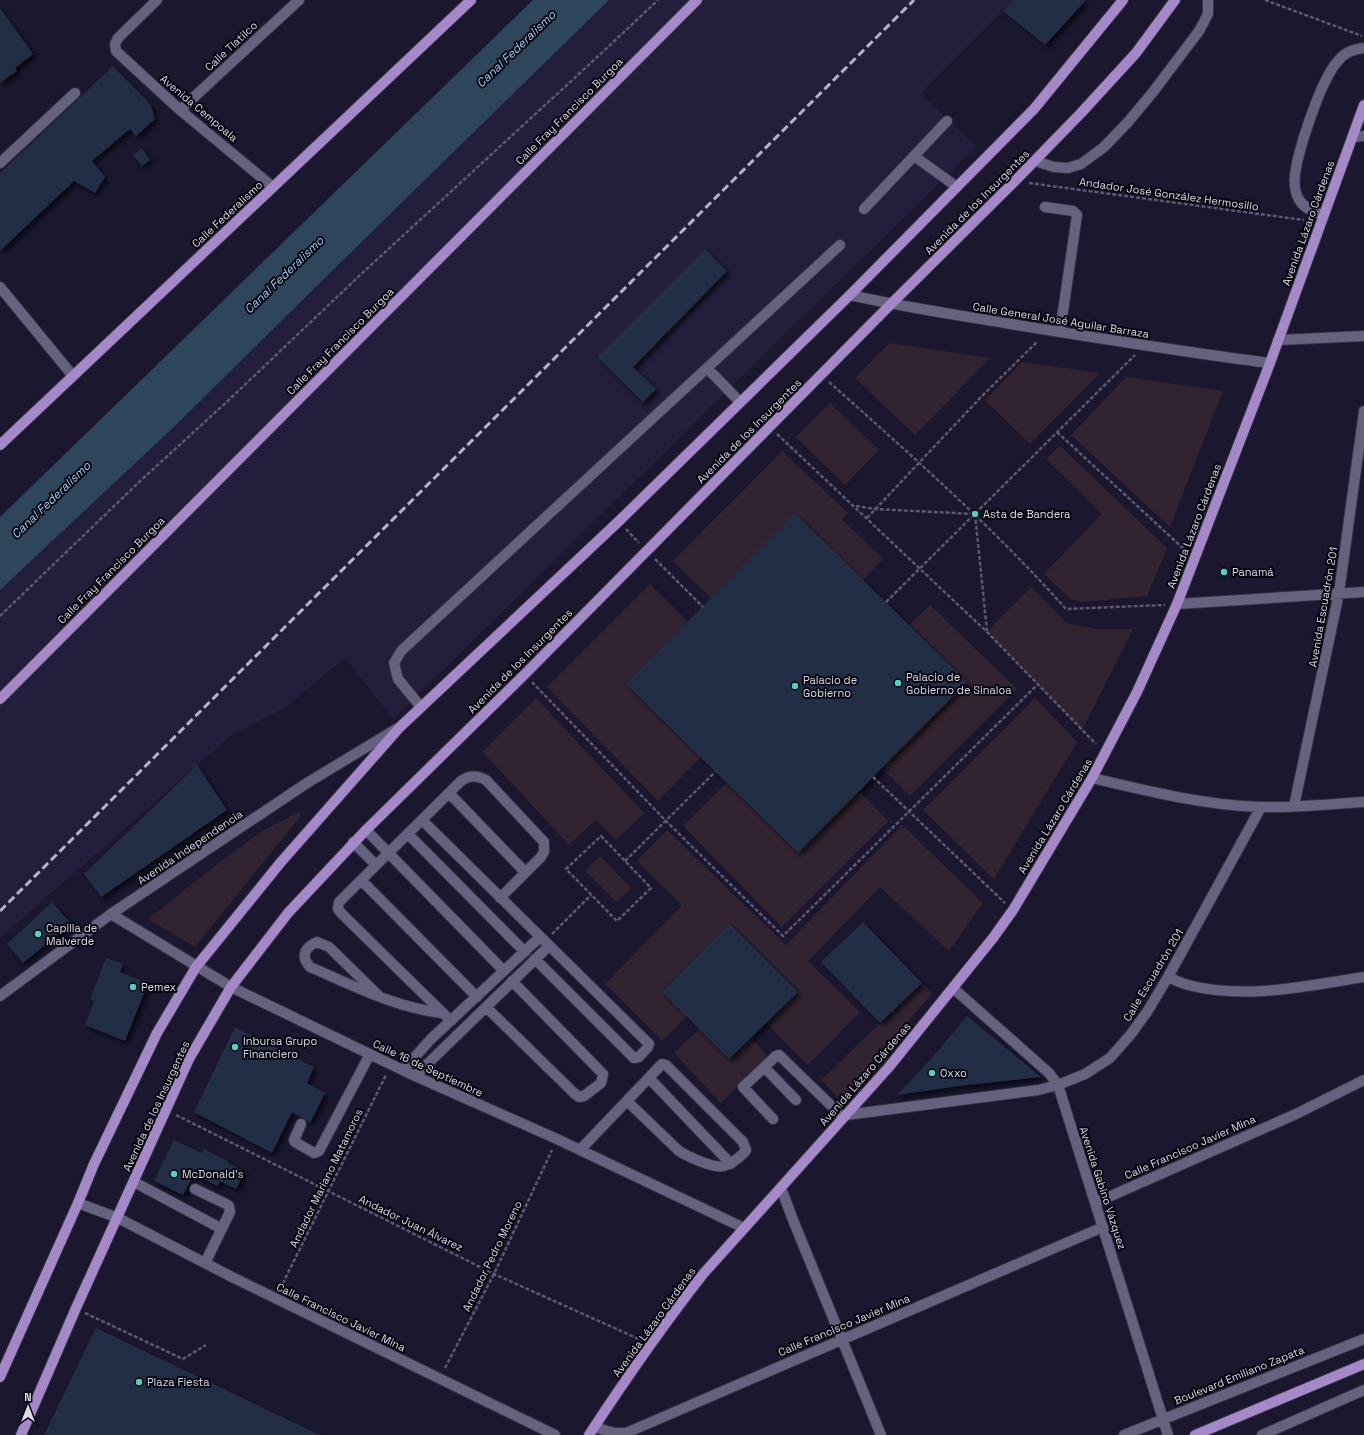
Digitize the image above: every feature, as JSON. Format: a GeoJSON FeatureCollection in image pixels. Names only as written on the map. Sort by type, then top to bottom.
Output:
{"type":"FeatureCollection","features":[{"type":"Feature","properties":{"kind":"main road","name":"Calle Federalismo"},"geometry":{"type":"LineString","coordinates":[[0,445],[471,0]]}},
{"type":"Feature","properties":{"kind":"main road","name":"Calle Fray Francisco Burgoa"},"geometry":{"type":"LineString","coordinates":[[0,699],[697,0]]}},
{"type":"Feature","properties":{"kind":"main road"},"geometry":{"type":"LineString","coordinates":[[0,1377],[94,1164],[157,1033],[196,967],[281,862],[400,727],[420,707],[618,522],[850,294],[1034,109],[1123,0]]}},
{"type":"Feature","properties":{"kind":"main road","name":"Avenida de los Insurgentes"},"geometry":{"type":"LineString","coordinates":[[20,1435],[189,1059],[231,987],[288,913],[353,842],[525,674],[891,304],[1035,161],[1136,53],[1175,0]]}},
{"type":"Feature","properties":{"kind":"main road","name":"Avenida Lázaro Cárdenas"},"geometry":{"type":"LineString","coordinates":[[592,1431],[650,1344],[704,1273],[844,1116],[890,1067],[993,938],[1013,910],[1106,754],[1160,643],[1195,560],[1270,363],[1364,105]]}},
{"type":"Feature","properties":{"kind":"main road"},"geometry":{"type":"LineString","coordinates":[[1195,1435],[1364,1364]]}},
{"type":"Feature","properties":{"kind":"street","name":"Avenida Cempoala"},"geometry":{"type":"LineString","coordinates":[[157,0],[118,38],[115,44],[116,51],[180,110],[273,187]]}},
{"type":"Feature","properties":{"kind":"street","name":"Calle Tlatilco"},"geometry":{"type":"LineString","coordinates":[[180,110],[299,0]]}},
{"type":"Feature","properties":{"kind":"street"},"geometry":{"type":"LineString","coordinates":[[1035,161],[1054,167],[1068,168],[1081,164],[1104,147],[1148,98],[1199,31],[1208,14],[1208,0]]}},
{"type":"Feature","properties":{"kind":"street"},"geometry":{"type":"LineString","coordinates":[[1322,219],[1300,201],[1295,186],[1295,175],[1298,161],[1316,102],[1331,70],[1337,61],[1352,50],[1364,48]]}},
{"type":"Feature","properties":{"kind":"street"},"geometry":{"type":"LineString","coordinates":[[0,163],[75,93]]}},
{"type":"Feature","properties":{"kind":"street"},"geometry":{"type":"LineString","coordinates":[[864,209],[947,121]]}},
{"type":"Feature","properties":{"kind":"street"},"geometry":{"type":"LineString","coordinates":[[1353,137],[1364,136]]}},
{"type":"Feature","properties":{"kind":"street"},"geometry":{"type":"LineString","coordinates":[[914,156],[957,187]]}},
{"type":"Feature","properties":{"kind":"street"},"geometry":{"type":"LineString","coordinates":[[1045,207],[1073,211],[1077,215],[1060,332]]}},
{"type":"Feature","properties":{"kind":"street"},"geometry":{"type":"LineString","coordinates":[[420,707],[398,679],[394,663],[402,651],[840,245]]}},
{"type":"Feature","properties":{"kind":"street"},"geometry":{"type":"LineString","coordinates":[[0,286],[73,376]]}},
{"type":"Feature","properties":{"kind":"street","name":"Calle General José Aguilar Barraza"},"geometry":{"type":"LineString","coordinates":[[850,294],[891,304],[1143,346],[1270,363]]}},
{"type":"Feature","properties":{"kind":"street"},"geometry":{"type":"LineString","coordinates":[[1278,340],[1364,336]]}},
{"type":"Feature","properties":{"kind":"street"},"geometry":{"type":"LineString","coordinates":[[707,368],[740,402]]}},
{"type":"Feature","properties":{"kind":"street","name":"Avenida Escuadrón 201"},"geometry":{"type":"LineString","coordinates":[[1294,806],[1339,593],[1364,411]]}},
{"type":"Feature","properties":{"kind":"street"},"geometry":{"type":"LineString","coordinates":[[1177,604],[1364,592]]}},
{"type":"Feature","properties":{"kind":"street","name":"Avenida Independencia"},"geometry":{"type":"LineString","coordinates":[[0,996],[111,914],[307,783],[400,727]]}},
{"type":"Feature","properties":{"kind":"street"},"geometry":{"type":"LineString","coordinates":[[451,1021],[338,909],[339,902],[465,778],[476,776],[486,780],[544,842],[544,852],[541,857],[500,898]]}},
{"type":"Feature","properties":{"kind":"street"},"geometry":{"type":"LineString","coordinates":[[1092,778],[1226,804],[1261,807],[1364,802]]}},
{"type":"Feature","properties":{"kind":"street"},"geometry":{"type":"LineString","coordinates":[[449,793],[525,872]]}},
{"type":"Feature","properties":{"kind":"street","name":"Calle Escuadrón 201"},"geometry":{"type":"LineString","coordinates":[[844,1116],[1038,1090],[1058,1085],[1086,1074],[1110,1058],[1131,1034],[1168,977],[1261,807]]}},
{"type":"Feature","properties":{"kind":"street"},"geometry":{"type":"LineString","coordinates":[[422,820],[649,1044],[648,1047],[639,1057],[634,1058],[535,959]]}},
{"type":"Feature","properties":{"kind":"street"},"geometry":{"type":"LineString","coordinates":[[366,830],[504,971]]}},
{"type":"Feature","properties":{"kind":"street"},"geometry":{"type":"LineString","coordinates":[[408,834],[525,952]]}},
{"type":"Feature","properties":{"kind":"street"},"geometry":{"type":"LineString","coordinates":[[353,842],[376,865]]}},
{"type":"Feature","properties":{"kind":"street"},"geometry":{"type":"LineString","coordinates":[[361,880],[477,997]]}},
{"type":"Feature","properties":{"kind":"street","name":"Calle 16 de Septiembre"},"geometry":{"type":"LineString","coordinates":[[111,914],[231,987],[415,1076],[557,1139],[744,1228]]}},
{"type":"Feature","properties":{"kind":"street"},"geometry":{"type":"LineString","coordinates":[[403,1070],[431,1039],[540,937]]}},
{"type":"Feature","properties":{"kind":"street"},"geometry":{"type":"LineString","coordinates":[[379,996],[329,947],[317,942],[310,945],[306,950],[304,955],[305,961],[310,967],[379,996],[394,1002],[423,1011],[442,1013]]}},
{"type":"Feature","properties":{"kind":"street"},"geometry":{"type":"LineString","coordinates":[[415,1076],[549,946]]}},
{"type":"Feature","properties":{"kind":"street"},"geometry":{"type":"LineString","coordinates":[[1168,977],[1187,985],[1248,992],[1283,989],[1364,977]]}},
{"type":"Feature","properties":{"kind":"street"},"geometry":{"type":"LineString","coordinates":[[486,1007],[574,1094],[584,1096],[601,1083],[604,1078],[604,1074],[512,981]]}},
{"type":"Feature","properties":{"kind":"street","name":"Avenida Gabino Vázquez"},"geometry":{"type":"LineString","coordinates":[[953,988],[1049,1073],[1058,1085],[1168,1435]]}},
{"type":"Feature","properties":{"kind":"street"},"geometry":{"type":"LineString","coordinates":[[302,1124],[294,1138],[295,1142],[314,1152],[319,1151],[370,1054]]}},
{"type":"Feature","properties":{"kind":"street"},"geometry":{"type":"LineString","coordinates":[[773,1119],[744,1087],[777,1056],[780,1056],[844,1116]]}},
{"type":"Feature","properties":{"kind":"street"},"geometry":{"type":"LineString","coordinates":[[580,1150],[627,1100],[649,1078],[661,1064],[666,1065],[744,1142],[746,1150],[731,1164],[723,1167],[713,1167],[679,1151],[627,1100]]}},
{"type":"Feature","properties":{"kind":"street"},"geometry":{"type":"LineString","coordinates":[[764,1067],[796,1100]]}},
{"type":"Feature","properties":{"kind":"street"},"geometry":{"type":"LineString","coordinates":[[649,1078],[731,1164]]}},
{"type":"Feature","properties":{"kind":"street","name":"Calle Francisco Javier Mina"},"geometry":{"type":"LineString","coordinates":[[1095,1203],[1296,1114],[1364,1080]]}},
{"type":"Feature","properties":{"kind":"street"},"geometry":{"type":"LineString","coordinates":[[134,1182],[222,1229]]}},
{"type":"Feature","properties":{"kind":"street"},"geometry":{"type":"LineString","coordinates":[[781,1188],[881,1435]]}},
{"type":"Feature","properties":{"kind":"street"},"geometry":{"type":"LineString","coordinates":[[195,1189],[229,1206],[230,1212],[206,1263]]}},
{"type":"Feature","properties":{"kind":"street","name":"Calle Francisco Javier Mina"},"geometry":{"type":"LineString","coordinates":[[78,1203],[118,1218],[276,1298],[554,1435]]}},
{"type":"Feature","properties":{"kind":"street","name":"Calle Francisco Javier Mina"},"geometry":{"type":"LineString","coordinates":[[592,1431],[615,1434],[626,1433],[1103,1227]]}},
{"type":"Feature","properties":{"kind":"street","name":"Boulevard Emiliano Zapata"},"geometry":{"type":"LineString","coordinates":[[1124,1435],[1364,1338]]}},
{"type":"Feature","properties":{"kind":"street"},"geometry":{"type":"LineString","coordinates":[[1262,1435],[1364,1390]]}},
{"type":"Feature","properties":{"kind":"path"},"geometry":{"type":"LineString","coordinates":[[0,616],[138,483],[232,397],[375,261],[658,0]]}},
{"type":"Feature","properties":{"kind":"path"},"geometry":{"type":"LineString","coordinates":[[1264,0],[1364,37]]}},
{"type":"Feature","properties":{"kind":"path","name":"Andador José González Hermosillo"},"geometry":{"type":"LineString","coordinates":[[1015,181],[1322,219]]}},
{"type":"Feature","properties":{"kind":"path"},"geometry":{"type":"LineString","coordinates":[[867,518],[981,397],[1048,330]]}},
{"type":"Feature","properties":{"kind":"path"},"geometry":{"type":"LineString","coordinates":[[886,602],[1143,346]]}},
{"type":"Feature","properties":{"kind":"path"},"geometry":{"type":"LineString","coordinates":[[821,375],[975,514],[1039,579],[1066,609],[1177,604]]}},
{"type":"Feature","properties":{"kind":"path"},"geometry":{"type":"LineString","coordinates":[[769,427],[855,506],[987,632],[1106,754]]}},
{"type":"Feature","properties":{"kind":"path"},"geometry":{"type":"LineString","coordinates":[[1057,432],[1195,560]]}},
{"type":"Feature","properties":{"kind":"path"},"geometry":{"type":"LineString","coordinates":[[855,506],[875,509],[975,514]]}},
{"type":"Feature","properties":{"kind":"path"},"geometry":{"type":"LineString","coordinates":[[975,514],[987,632]]}},
{"type":"Feature","properties":{"kind":"path"},"geometry":{"type":"LineString","coordinates":[[682,586],[703,607]]}},
{"type":"Feature","properties":{"kind":"path"},"geometry":{"type":"LineString","coordinates":[[525,674],[666,821],[783,936],[1038,684]]}},
{"type":"Feature","properties":{"kind":"path"},"geometry":{"type":"LineString","coordinates":[[626,861],[715,772]]}},
{"type":"Feature","properties":{"kind":"path"},"geometry":{"type":"LineString","coordinates":[[873,777],[908,812],[1013,910]]}},
{"type":"Feature","properties":{"kind":"path"},"geometry":{"type":"LineString","coordinates":[[601,836],[626,861],[651,888],[617,921],[566,869],[601,836]]}},
{"type":"Feature","properties":{"kind":"path","name":"Andador Mariano Matamoros"},"geometry":{"type":"LineString","coordinates":[[276,1298],[391,1064]]}},
{"type":"Feature","properties":{"kind":"path","name":"Andador Juan Álvarez"},"geometry":{"type":"LineString","coordinates":[[166,1110],[494,1274],[650,1344]]}},
{"type":"Feature","properties":{"kind":"path","name":"Andador Pedro Moreno"},"geometry":{"type":"LineString","coordinates":[[439,1379],[494,1274],[557,1139]]}},
{"type":"Feature","properties":{"kind":"path"},"geometry":{"type":"LineString","coordinates":[[76,1308],[183,1359],[206,1345]]}},
{"type":"Feature","properties":{"kind":"shaded area"},"geometry":{"type":"Polygon","coordinates":[[[609,0],[1014,0],[921,93],[976,147],[393,719],[345,658],[283,709],[232,735],[0,938],[0,590],[176,425],[609,0]]]}},
{"type":"Feature","properties":{"kind":"shaded area"},"geometry":{"type":"Polygon","coordinates":[[[889,343],[990,358],[915,435],[855,378],[889,343]]]}},
{"type":"Feature","properties":{"kind":"shaded area"},"geometry":{"type":"Polygon","coordinates":[[[1022,362],[1100,373],[1030,444],[985,400],[1022,362]]]}},
{"type":"Feature","properties":{"kind":"shaded area"},"geometry":{"type":"Polygon","coordinates":[[[1126,377],[1223,391],[1170,527],[1071,435],[1126,377]]]}},
{"type":"Feature","properties":{"kind":"shaded area"},"geometry":{"type":"Polygon","coordinates":[[[830,403],[879,450],[845,485],[796,437],[830,403]]]}},
{"type":"Feature","properties":{"kind":"shaded area"},"geometry":{"type":"Polygon","coordinates":[[[1060,446],[1167,548],[1147,596],[1081,602],[1071,599],[1044,574],[1102,514],[1046,459],[1060,446]]]}},
{"type":"Feature","properties":{"kind":"shaded area"},"geometry":{"type":"Polygon","coordinates":[[[782,451],[848,513],[842,519],[883,559],[863,580],[711,598],[673,561],[782,451]]]}},
{"type":"Feature","properties":{"kind":"shaded area"},"geometry":{"type":"Polygon","coordinates":[[[650,584],[688,622],[626,684],[701,757],[658,801],[547,687],[650,584]]]}},
{"type":"Feature","properties":{"kind":"shaded area"},"geometry":{"type":"Polygon","coordinates":[[[1031,587],[1067,623],[1095,629],[1133,629],[1082,730],[987,632],[1031,587]]]}},
{"type":"Feature","properties":{"kind":"shaded area"},"geometry":{"type":"Polygon","coordinates":[[[930,605],[1017,689],[910,796],[882,768],[967,682],[909,625],[930,605]]]}},
{"type":"Feature","properties":{"kind":"shaded area"},"geometry":{"type":"Polygon","coordinates":[[[536,698],[644,813],[616,840],[596,820],[569,845],[483,752],[536,698]]]}},
{"type":"Feature","properties":{"kind":"shaded area"},"geometry":{"type":"Polygon","coordinates":[[[1035,698],[1077,742],[994,879],[923,810],[1035,698]]]}},
{"type":"Feature","properties":{"kind":"shaded area"},"geometry":{"type":"Polygon","coordinates":[[[726,783],[798,853],[859,791],[888,821],[782,927],[683,826],[726,783]]]}},
{"type":"Feature","properties":{"kind":"shaded area"},"geometry":{"type":"Polygon","coordinates":[[[301,811],[299,818],[195,947],[148,919],[262,831],[301,811]]]}},
{"type":"Feature","properties":{"kind":"shaded area"},"geometry":{"type":"Polygon","coordinates":[[[902,825],[983,903],[949,951],[880,887],[808,961],[860,1012],[808,1065],[766,1023],[798,991],[731,924],[662,991],[687,1016],[662,1041],[605,984],[682,905],[637,861],[667,830],[786,945],[902,825]]]}},
{"type":"Feature","properties":{"kind":"shaded area"},"geometry":{"type":"Polygon","coordinates":[[[600,856],[631,888],[617,902],[585,870],[600,856]]]}},
{"type":"Feature","properties":{"kind":"shaded area"},"geometry":{"type":"Polygon","coordinates":[[[922,983],[932,994],[840,1100],[821,1080],[922,983]]]}},
{"type":"Feature","properties":{"kind":"shaded area"},"geometry":{"type":"Polygon","coordinates":[[[699,1029],[729,1059],[751,1038],[768,1056],[721,1103],[674,1053],[699,1029]]]}},
{"type":"Feature","properties":{"kind":"water","name":"Canal Federalismo"},"geometry":{"type":"Polygon","coordinates":[[[533,0],[609,0],[176,425],[0,590],[0,517],[533,0]]]}},
{"type":"Feature","properties":{"kind":"building"},"geometry":{"type":"Polygon","coordinates":[[[1014,0],[1086,0],[1045,45],[1003,11],[1014,0]]]}},
{"type":"Feature","properties":{"kind":"building"},"geometry":{"type":"Polygon","coordinates":[[[0,8],[33,54],[15,68],[17,71],[0,83],[0,8]]]}},
{"type":"Feature","properties":{"kind":"building"},"geometry":{"type":"Polygon","coordinates":[[[113,66],[151,105],[155,119],[136,136],[130,129],[92,161],[105,177],[95,193],[74,181],[0,251],[0,173],[113,66]]]}},
{"type":"Feature","properties":{"kind":"building"},"geometry":{"type":"Polygon","coordinates":[[[142,148],[150,160],[142,166],[133,155],[142,148]]]}},
{"type":"Feature","properties":{"kind":"building"},"geometry":{"type":"Polygon","coordinates":[[[705,249],[727,271],[633,367],[656,389],[643,402],[597,357],[705,249]]]}},
{"type":"Feature","properties":{"kind":"building","name":"Palacio de Gobierno de Sinaloa"},"geometry":{"type":"Polygon","coordinates":[[[795,513],[967,682],[798,853],[626,684],[795,513]]]}},
{"type":"Feature","properties":{"kind":"building"},"geometry":{"type":"Polygon","coordinates":[[[197,765],[227,810],[101,897],[84,874],[197,765]]]}},
{"type":"Feature","properties":{"kind":"building","name":"Capilla de Malverde"},"geometry":{"type":"Polygon","coordinates":[[[52,902],[71,924],[23,963],[7,944],[52,902]]]}},
{"type":"Feature","properties":{"kind":"building"},"geometry":{"type":"Polygon","coordinates":[[[863,922],[922,983],[880,1023],[821,962],[863,922]]]}},
{"type":"Feature","properties":{"kind":"building"},"geometry":{"type":"Polygon","coordinates":[[[730,924],[798,992],[729,1059],[662,992],[730,924]]]}},
{"type":"Feature","properties":{"kind":"building"},"geometry":{"type":"Polygon","coordinates":[[[106,958],[123,964],[120,972],[148,983],[125,1041],[85,1025],[94,1001],[90,999],[106,958]]]}},
{"type":"Feature","properties":{"kind":"building"},"geometry":{"type":"Polygon","coordinates":[[[967,1016],[1041,1077],[959,1086],[897,1095],[931,1059],[967,1016]]]}},
{"type":"Feature","properties":{"kind":"building"},"geometry":{"type":"Polygon","coordinates":[[[235,1027],[314,1067],[307,1083],[325,1093],[310,1123],[292,1112],[272,1153],[194,1112],[235,1027]]]}},
{"type":"Feature","properties":{"kind":"building"},"geometry":{"type":"Polygon","coordinates":[[[174,1140],[202,1153],[204,1149],[228,1161],[228,1163],[245,1172],[236,1189],[220,1181],[218,1186],[194,1174],[183,1195],[154,1181],[174,1140]]]}},
{"type":"Feature","properties":{"kind":"building","name":"Plaza Fiesta"},"geometry":{"type":"Polygon","coordinates":[[[96,1328],[320,1435],[44,1435],[96,1328]]]}},
{"type":"Feature","properties":{"kind":"railway"},"geometry":{"type":"LineString","coordinates":[[0,911],[914,0]]}},
{"type":"Feature","properties":{"kind":"place","name":"Asta de Bandera"},"geometry":{"type":"Point","coordinates":[975,514]}},
{"type":"Feature","properties":{"kind":"place","name":"Panamá"},"geometry":{"type":"Point","coordinates":[1224,572]}},
{"type":"Feature","properties":{"kind":"place","name":"Palacio de Gobierno de Sinaloa"},"geometry":{"type":"Point","coordinates":[898,683]}},
{"type":"Feature","properties":{"kind":"place","name":"Palacio de Gobierno"},"geometry":{"type":"Point","coordinates":[795,686]}},
{"type":"Feature","properties":{"kind":"place","name":"Capilla de Malverde"},"geometry":{"type":"Point","coordinates":[38,934]}},
{"type":"Feature","properties":{"kind":"place","name":"Pemex"},"geometry":{"type":"Point","coordinates":[133,987]}},
{"type":"Feature","properties":{"kind":"place","name":"Inbursa Grupo Financiero"},"geometry":{"type":"Point","coordinates":[235,1047]}},
{"type":"Feature","properties":{"kind":"place","name":"Oxxo"},"geometry":{"type":"Point","coordinates":[932,1073]}},
{"type":"Feature","properties":{"kind":"place","name":"McDonald's"},"geometry":{"type":"Point","coordinates":[174,1174]}},
{"type":"Feature","properties":{"kind":"place","name":"Plaza Fiesta"},"geometry":{"type":"Point","coordinates":[139,1382]}}]}
